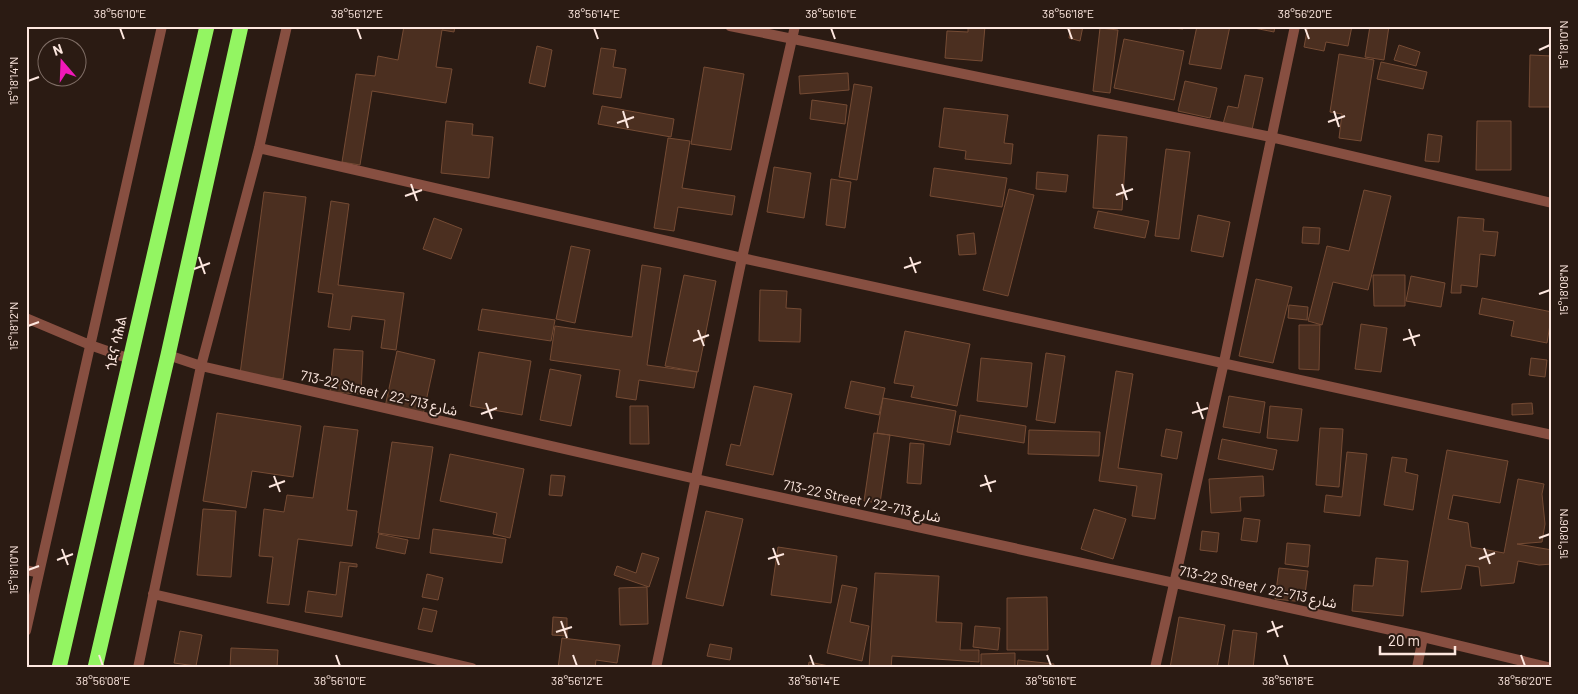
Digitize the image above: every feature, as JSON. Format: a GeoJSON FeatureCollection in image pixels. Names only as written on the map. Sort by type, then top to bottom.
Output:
{"type":"FeatureCollection","features":[{"type":"Feature","properties":{"kind":"highway","name":"ጎደና ሳሕል"},"geometry":{"type":"LineString","coordinates":[[59,668],[207,26]]}},
{"type":"Feature","properties":{"kind":"highway"},"geometry":{"type":"LineString","coordinates":[[95,668],[168,355],[241,26]]}},
{"type":"Feature","properties":{"kind":"street"},"geometry":{"type":"LineString","coordinates":[[26,631],[162,26]]}},
{"type":"Feature","properties":{"kind":"street"},"geometry":{"type":"LineString","coordinates":[[138,668],[201,366],[259,148],[287,26]]}},
{"type":"Feature","properties":{"kind":"street"},"geometry":{"type":"LineString","coordinates":[[730,26],[1271,137],[1552,203]]}},
{"type":"Feature","properties":{"kind":"street"},"geometry":{"type":"LineString","coordinates":[[656,668],[742,258],[795,26]]}},
{"type":"Feature","properties":{"kind":"street"},"geometry":{"type":"LineString","coordinates":[[1155,668],[1224,362],[1295,26]]}},
{"type":"Feature","properties":{"kind":"street"},"geometry":{"type":"LineString","coordinates":[[259,148],[742,258],[1552,435]]}},
{"type":"Feature","properties":{"kind":"street"},"geometry":{"type":"LineString","coordinates":[[26,318],[90,345],[130,359]]}},
{"type":"Feature","properties":{"kind":"street","name":"713-22 Street / شارع 713-22"},"geometry":{"type":"LineString","coordinates":[[168,355],[201,366],[696,479],[1423,637],[1552,668]]}},
{"type":"Feature","properties":{"kind":"street"},"geometry":{"type":"LineString","coordinates":[[26,570],[39,573]]}},
{"type":"Feature","properties":{"kind":"street"},"geometry":{"type":"LineString","coordinates":[[153,594],[472,668]]}},
{"type":"Feature","properties":{"kind":"street"},"geometry":{"type":"LineString","coordinates":[[1417,668],[1423,637]]}},
{"type":"Feature","properties":{"kind":"building"},"geometry":{"type":"Polygon","coordinates":[[[404,26],[455,26],[454,32],[442,30],[436,67],[452,69],[446,103],[372,91],[360,165],[342,162],[356,74],[375,76],[378,56],[398,60],[404,26]]]}},
{"type":"Feature","properties":{"kind":"building"},"geometry":{"type":"Polygon","coordinates":[[[968,26],[985,26],[982,61],[945,58],[947,31],[968,32],[968,26]]]}},
{"type":"Feature","properties":{"kind":"building"},"geometry":{"type":"Polygon","coordinates":[[[1071,26],[1083,26],[1080,41],[1069,38],[1071,26]]]}},
{"type":"Feature","properties":{"kind":"building"},"geometry":{"type":"Polygon","coordinates":[[[1151,26],[1183,26],[1183,29],[1151,26]]]}},
{"type":"Feature","properties":{"kind":"building"},"geometry":{"type":"Polygon","coordinates":[[[1197,26],[1230,26],[1221,69],[1189,64],[1197,26]]]}},
{"type":"Feature","properties":{"kind":"building"},"geometry":{"type":"Polygon","coordinates":[[[1244,26],[1275,26],[1274,32],[1244,26]]]}},
{"type":"Feature","properties":{"kind":"building"},"geometry":{"type":"Polygon","coordinates":[[[1308,26],[1352,26],[1348,46],[1326,42],[1324,51],[1304,47],[1308,26]]]}},
{"type":"Feature","properties":{"kind":"building"},"geometry":{"type":"Polygon","coordinates":[[[1370,26],[1389,26],[1384,60],[1365,57],[1370,26]]]}},
{"type":"Feature","properties":{"kind":"building"},"geometry":{"type":"Polygon","coordinates":[[[1100,28],[1118,30],[1110,93],[1093,91],[1100,28]]]}},
{"type":"Feature","properties":{"kind":"building"},"geometry":{"type":"Polygon","coordinates":[[[1124,39],[1184,51],[1174,100],[1114,88],[1124,39]]]}},
{"type":"Feature","properties":{"kind":"building"},"geometry":{"type":"Polygon","coordinates":[[[1399,45],[1420,52],[1416,66],[1394,60],[1399,45]]]}},
{"type":"Feature","properties":{"kind":"building"},"geometry":{"type":"Polygon","coordinates":[[[537,46],[552,50],[545,87],[529,83],[537,46]]]}},
{"type":"Feature","properties":{"kind":"building"},"geometry":{"type":"Polygon","coordinates":[[[601,48],[616,50],[613,67],[626,69],[621,98],[593,94],[601,48]]]}},
{"type":"Feature","properties":{"kind":"building"},"geometry":{"type":"Polygon","coordinates":[[[1339,54],[1374,60],[1361,141],[1339,138],[1342,114],[1330,112],[1339,54]]]}},
{"type":"Feature","properties":{"kind":"building"},"geometry":{"type":"Polygon","coordinates":[[[1530,55],[1552,56],[1552,107],[1529,107],[1530,55]]]}},
{"type":"Feature","properties":{"kind":"building"},"geometry":{"type":"Polygon","coordinates":[[[1381,62],[1427,72],[1423,89],[1377,79],[1381,62]]]}},
{"type":"Feature","properties":{"kind":"building"},"geometry":{"type":"Polygon","coordinates":[[[704,67],[744,74],[731,150],[691,144],[704,67]]]}},
{"type":"Feature","properties":{"kind":"building"},"geometry":{"type":"Polygon","coordinates":[[[848,73],[849,90],[800,94],[799,76],[848,73]]]}},
{"type":"Feature","properties":{"kind":"building"},"geometry":{"type":"Polygon","coordinates":[[[1245,75],[1263,78],[1252,130],[1223,124],[1228,106],[1238,108],[1245,75]]]}},
{"type":"Feature","properties":{"kind":"building"},"geometry":{"type":"Polygon","coordinates":[[[1185,81],[1217,88],[1210,118],[1178,111],[1185,81]]]}},
{"type":"Feature","properties":{"kind":"building"},"geometry":{"type":"Polygon","coordinates":[[[854,84],[872,87],[857,180],[839,177],[854,84]]]}},
{"type":"Feature","properties":{"kind":"building"},"geometry":{"type":"Polygon","coordinates":[[[812,100],[847,105],[845,124],[810,119],[812,100]]]}},
{"type":"Feature","properties":{"kind":"building"},"geometry":{"type":"Polygon","coordinates":[[[602,106],[674,119],[671,137],[598,124],[602,106]]]}},
{"type":"Feature","properties":{"kind":"building"},"geometry":{"type":"Polygon","coordinates":[[[944,108],[1008,115],[1004,143],[1013,144],[1011,164],[965,159],[966,151],[939,147],[944,108]]]}},
{"type":"Feature","properties":{"kind":"building"},"geometry":{"type":"Polygon","coordinates":[[[446,121],[473,124],[472,135],[493,137],[489,178],[441,173],[446,121]]]}},
{"type":"Feature","properties":{"kind":"building"},"geometry":{"type":"Polygon","coordinates":[[[1477,121],[1511,121],[1511,170],[1476,170],[1477,121]]]}},
{"type":"Feature","properties":{"kind":"building"},"geometry":{"type":"Polygon","coordinates":[[[1428,134],[1442,136],[1439,162],[1425,161],[1428,134]]]}},
{"type":"Feature","properties":{"kind":"building"},"geometry":{"type":"Polygon","coordinates":[[[1098,135],[1127,137],[1122,210],[1093,208],[1098,135]]]}},
{"type":"Feature","properties":{"kind":"building"},"geometry":{"type":"Polygon","coordinates":[[[668,138],[690,141],[682,188],[735,196],[732,215],[678,207],[674,231],[654,228],[668,138]]]}},
{"type":"Feature","properties":{"kind":"building"},"geometry":{"type":"Polygon","coordinates":[[[1166,149],[1190,152],[1179,239],[1155,236],[1166,149]]]}},
{"type":"Feature","properties":{"kind":"building"},"geometry":{"type":"Polygon","coordinates":[[[774,167],[811,173],[804,218],[767,212],[774,167]]]}},
{"type":"Feature","properties":{"kind":"building"},"geometry":{"type":"Polygon","coordinates":[[[934,168],[1007,178],[1002,207],[930,196],[934,168]]]}},
{"type":"Feature","properties":{"kind":"building"},"geometry":{"type":"Polygon","coordinates":[[[1037,172],[1068,175],[1066,192],[1036,189],[1037,172]]]}},
{"type":"Feature","properties":{"kind":"building"},"geometry":{"type":"Polygon","coordinates":[[[831,179],[851,182],[845,228],[826,225],[831,179]]]}},
{"type":"Feature","properties":{"kind":"building"},"geometry":{"type":"Polygon","coordinates":[[[1009,189],[1034,195],[1008,296],[983,290],[1009,189]]]}},
{"type":"Feature","properties":{"kind":"building"},"geometry":{"type":"Polygon","coordinates":[[[1364,190],[1391,196],[1368,290],[1333,282],[1322,325],[1308,321],[1327,246],[1349,251],[1364,190]]]}},
{"type":"Feature","properties":{"kind":"building"},"geometry":{"type":"Polygon","coordinates":[[[264,192],[306,197],[283,379],[240,374],[264,192]]]}},
{"type":"Feature","properties":{"kind":"building"},"geometry":{"type":"Polygon","coordinates":[[[331,201],[349,204],[338,285],[404,293],[396,350],[381,348],[385,320],[352,316],[350,330],[328,327],[333,294],[318,292],[331,201]]]}},
{"type":"Feature","properties":{"kind":"building"},"geometry":{"type":"Polygon","coordinates":[[[1098,211],[1149,221],[1145,238],[1094,228],[1098,211]]]}},
{"type":"Feature","properties":{"kind":"building"},"geometry":{"type":"Polygon","coordinates":[[[1198,215],[1230,222],[1223,257],[1191,251],[1198,215]]]}},
{"type":"Feature","properties":{"kind":"building"},"geometry":{"type":"Polygon","coordinates":[[[1458,217],[1484,219],[1483,231],[1498,232],[1495,256],[1480,254],[1477,287],[1461,285],[1461,293],[1451,293],[1458,217]]]}},
{"type":"Feature","properties":{"kind":"building"},"geometry":{"type":"Polygon","coordinates":[[[434,218],[462,229],[451,259],[423,249],[434,218]]]}},
{"type":"Feature","properties":{"kind":"building"},"geometry":{"type":"Polygon","coordinates":[[[1303,227],[1320,228],[1319,244],[1302,243],[1303,227]]]}},
{"type":"Feature","properties":{"kind":"building"},"geometry":{"type":"Polygon","coordinates":[[[974,233],[976,254],[959,255],[957,235],[974,233]]]}},
{"type":"Feature","properties":{"kind":"building"},"geometry":{"type":"Polygon","coordinates":[[[571,246],[590,250],[575,323],[556,319],[571,246]]]}},
{"type":"Feature","properties":{"kind":"building"},"geometry":{"type":"Polygon","coordinates":[[[642,265],[661,268],[647,365],[697,372],[694,388],[639,380],[636,400],[616,397],[620,370],[550,360],[555,326],[632,337],[642,265]]]}},
{"type":"Feature","properties":{"kind":"building"},"geometry":{"type":"Polygon","coordinates":[[[684,275],[716,281],[698,372],[665,366],[684,275]]]}},
{"type":"Feature","properties":{"kind":"building"},"geometry":{"type":"Polygon","coordinates":[[[1373,275],[1405,275],[1405,306],[1374,306],[1373,275]]]}},
{"type":"Feature","properties":{"kind":"building"},"geometry":{"type":"Polygon","coordinates":[[[1411,276],[1445,283],[1441,307],[1406,301],[1411,276]]]}},
{"type":"Feature","properties":{"kind":"building"},"geometry":{"type":"Polygon","coordinates":[[[1256,279],[1292,287],[1273,363],[1239,356],[1256,279]]]}},
{"type":"Feature","properties":{"kind":"building"},"geometry":{"type":"Polygon","coordinates":[[[760,290],[787,291],[786,308],[801,309],[800,342],[759,341],[760,290]]]}},
{"type":"Feature","properties":{"kind":"building"},"geometry":{"type":"Polygon","coordinates":[[[1482,298],[1552,312],[1547,343],[1511,336],[1514,321],[1479,314],[1482,298]]]}},
{"type":"Feature","properties":{"kind":"building"},"geometry":{"type":"Polygon","coordinates":[[[1289,305],[1308,307],[1307,320],[1288,318],[1289,305]]]}},
{"type":"Feature","properties":{"kind":"building"},"geometry":{"type":"Polygon","coordinates":[[[482,309],[555,320],[551,341],[478,330],[482,309]]]}},
{"type":"Feature","properties":{"kind":"building"},"geometry":{"type":"Polygon","coordinates":[[[1361,324],[1387,328],[1381,372],[1355,369],[1361,324]]]}},
{"type":"Feature","properties":{"kind":"building"},"geometry":{"type":"Polygon","coordinates":[[[1299,325],[1320,325],[1319,370],[1299,369],[1299,325]]]}},
{"type":"Feature","properties":{"kind":"building"},"geometry":{"type":"Polygon","coordinates":[[[905,331],[970,344],[957,406],[911,397],[914,386],[894,383],[905,331]]]}},
{"type":"Feature","properties":{"kind":"building"},"geometry":{"type":"Polygon","coordinates":[[[334,349],[363,351],[361,394],[330,392],[334,349]]]}},
{"type":"Feature","properties":{"kind":"building"},"geometry":{"type":"Polygon","coordinates":[[[397,351],[435,360],[423,415],[385,407],[397,351]]]}},
{"type":"Feature","properties":{"kind":"building"},"geometry":{"type":"Polygon","coordinates":[[[479,352],[531,361],[522,415],[470,406],[479,352]]]}},
{"type":"Feature","properties":{"kind":"building"},"geometry":{"type":"Polygon","coordinates":[[[1046,353],[1065,356],[1055,423],[1036,420],[1046,353]]]}},
{"type":"Feature","properties":{"kind":"building"},"geometry":{"type":"Polygon","coordinates":[[[981,358],[1032,363],[1027,407],[977,401],[981,358]]]}},
{"type":"Feature","properties":{"kind":"building"},"geometry":{"type":"Polygon","coordinates":[[[1531,358],[1547,360],[1545,377],[1529,375],[1531,358]]]}},
{"type":"Feature","properties":{"kind":"building"},"geometry":{"type":"Polygon","coordinates":[[[550,369],[581,375],[571,426],[540,420],[550,369]]]}},
{"type":"Feature","properties":{"kind":"building"},"geometry":{"type":"Polygon","coordinates":[[[1116,371],[1133,374],[1118,468],[1162,474],[1155,519],[1132,516],[1137,486],[1099,481],[1116,371]]]}},
{"type":"Feature","properties":{"kind":"building"},"geometry":{"type":"Polygon","coordinates":[[[851,381],[885,388],[879,415],[845,408],[851,381]]]}},
{"type":"Feature","properties":{"kind":"building"},"geometry":{"type":"Polygon","coordinates":[[[754,386],[792,394],[773,475],[726,465],[731,444],[740,446],[754,386]]]}},
{"type":"Feature","properties":{"kind":"building"},"geometry":{"type":"Polygon","coordinates":[[[1229,396],[1265,402],[1260,433],[1223,427],[1229,396]]]}},
{"type":"Feature","properties":{"kind":"building"},"geometry":{"type":"Polygon","coordinates":[[[883,398],[956,411],[950,445],[877,433],[883,398]]]}},
{"type":"Feature","properties":{"kind":"building"},"geometry":{"type":"Polygon","coordinates":[[[1532,403],[1533,414],[1512,415],[1512,404],[1532,403]]]}},
{"type":"Feature","properties":{"kind":"building"},"geometry":{"type":"Polygon","coordinates":[[[630,406],[648,406],[649,444],[630,444],[630,406]]]}},
{"type":"Feature","properties":{"kind":"building"},"geometry":{"type":"Polygon","coordinates":[[[1270,406],[1302,409],[1298,441],[1267,438],[1270,406]]]}},
{"type":"Feature","properties":{"kind":"building"},"geometry":{"type":"Polygon","coordinates":[[[217,413],[301,426],[293,477],[252,471],[246,508],[203,501],[217,413]]]}},
{"type":"Feature","properties":{"kind":"building"},"geometry":{"type":"Polygon","coordinates":[[[960,415],[1026,426],[1024,443],[957,432],[960,415]]]}},
{"type":"Feature","properties":{"kind":"building"},"geometry":{"type":"Polygon","coordinates":[[[324,426],[358,430],[347,510],[357,511],[352,546],[298,539],[289,605],[267,603],[273,557],[259,556],[264,509],[284,512],[287,495],[313,498],[324,426]]]}},
{"type":"Feature","properties":{"kind":"building"},"geometry":{"type":"Polygon","coordinates":[[[1320,428],[1343,429],[1339,487],[1316,485],[1320,428]]]}},
{"type":"Feature","properties":{"kind":"building"},"geometry":{"type":"Polygon","coordinates":[[[1166,429],[1182,432],[1177,459],[1161,456],[1166,429]]]}},
{"type":"Feature","properties":{"kind":"building"},"geometry":{"type":"Polygon","coordinates":[[[1029,430],[1100,432],[1099,456],[1028,454],[1029,430]]]}},
{"type":"Feature","properties":{"kind":"building"},"geometry":{"type":"Polygon","coordinates":[[[874,433],[890,435],[880,503],[864,501],[874,433]]]}},
{"type":"Feature","properties":{"kind":"building"},"geometry":{"type":"Polygon","coordinates":[[[1222,439],[1277,450],[1273,470],[1218,459],[1222,439]]]}},
{"type":"Feature","properties":{"kind":"building"},"geometry":{"type":"Polygon","coordinates":[[[392,442],[433,447],[419,539],[378,533],[392,442]]]}},
{"type":"Feature","properties":{"kind":"building"},"geometry":{"type":"Polygon","coordinates":[[[910,443],[924,444],[921,484],[907,483],[910,443]]]}},
{"type":"Feature","properties":{"kind":"building"},"geometry":{"type":"Polygon","coordinates":[[[1447,450],[1508,461],[1500,503],[1453,495],[1448,519],[1468,523],[1471,547],[1504,553],[1518,479],[1544,484],[1542,494],[1545,524],[1542,542],[1517,544],[1552,550],[1552,564],[1539,565],[1518,561],[1514,583],[1481,586],[1479,567],[1466,565],[1461,589],[1421,592],[1447,450]]]}},
{"type":"Feature","properties":{"kind":"building"},"geometry":{"type":"Polygon","coordinates":[[[1347,452],[1367,454],[1360,516],[1324,512],[1326,495],[1342,497],[1347,452]]]}},
{"type":"Feature","properties":{"kind":"building"},"geometry":{"type":"Polygon","coordinates":[[[450,454],[524,469],[510,538],[493,534],[497,513],[440,501],[450,454]]]}},
{"type":"Feature","properties":{"kind":"building"},"geometry":{"type":"Polygon","coordinates":[[[1392,457],[1407,459],[1405,472],[1418,475],[1413,510],[1384,505],[1392,457]]]}},
{"type":"Feature","properties":{"kind":"building"},"geometry":{"type":"Polygon","coordinates":[[[551,475],[565,476],[562,496],[549,495],[551,475]]]}},
{"type":"Feature","properties":{"kind":"building"},"geometry":{"type":"Polygon","coordinates":[[[1263,476],[1264,496],[1240,497],[1241,511],[1211,513],[1209,479],[1263,476]]]}},
{"type":"Feature","properties":{"kind":"building"},"geometry":{"type":"Polygon","coordinates":[[[203,509],[236,511],[231,577],[197,575],[203,509]]]}},
{"type":"Feature","properties":{"kind":"building"},"geometry":{"type":"Polygon","coordinates":[[[1094,509],[1126,519],[1113,559],[1081,549],[1094,509]]]}},
{"type":"Feature","properties":{"kind":"building"},"geometry":{"type":"Polygon","coordinates":[[[706,511],[743,519],[723,606],[686,598],[706,511]]]}},
{"type":"Feature","properties":{"kind":"building"},"geometry":{"type":"Polygon","coordinates":[[[1244,518],[1260,520],[1257,542],[1241,540],[1244,518]]]}},
{"type":"Feature","properties":{"kind":"building"},"geometry":{"type":"Polygon","coordinates":[[[433,529],[506,539],[502,563],[430,553],[433,529]]]}},
{"type":"Feature","properties":{"kind":"building"},"geometry":{"type":"Polygon","coordinates":[[[1202,531],[1219,533],[1217,552],[1200,550],[1202,531]]]}},
{"type":"Feature","properties":{"kind":"building"},"geometry":{"type":"Polygon","coordinates":[[[379,534],[408,540],[405,554],[376,548],[379,534]]]}},
{"type":"Feature","properties":{"kind":"building"},"geometry":{"type":"Polygon","coordinates":[[[1287,543],[1310,545],[1308,567],[1285,564],[1287,543]]]}},
{"type":"Feature","properties":{"kind":"building"},"geometry":{"type":"Polygon","coordinates":[[[778,547],[837,556],[831,603],[771,595],[778,547]]]}},
{"type":"Feature","properties":{"kind":"building"},"geometry":{"type":"Polygon","coordinates":[[[642,553],[659,558],[649,587],[614,575],[617,566],[636,573],[642,553]]]}},
{"type":"Feature","properties":{"kind":"building"},"geometry":{"type":"Polygon","coordinates":[[[1376,558],[1408,561],[1403,616],[1352,611],[1354,585],[1373,586],[1376,558]]]}},
{"type":"Feature","properties":{"kind":"building"},"geometry":{"type":"Polygon","coordinates":[[[340,562],[357,564],[357,567],[349,566],[342,617],[305,612],[308,591],[336,595],[340,562]]]}},
{"type":"Feature","properties":{"kind":"building"},"geometry":{"type":"Polygon","coordinates":[[[1279,568],[1308,571],[1304,602],[1275,599],[1279,568]]]}},
{"type":"Feature","properties":{"kind":"building"},"geometry":{"type":"Polygon","coordinates":[[[875,573],[939,576],[936,622],[962,623],[960,650],[979,650],[979,662],[892,656],[891,668],[869,668],[875,573]]]}},
{"type":"Feature","properties":{"kind":"building"},"geometry":{"type":"Polygon","coordinates":[[[427,574],[443,578],[438,600],[422,597],[427,574]]]}},
{"type":"Feature","properties":{"kind":"building"},"geometry":{"type":"Polygon","coordinates":[[[842,585],[857,588],[850,622],[869,626],[862,661],[827,653],[842,585]]]}},
{"type":"Feature","properties":{"kind":"building"},"geometry":{"type":"Polygon","coordinates":[[[647,587],[648,624],[620,625],[619,588],[647,587]]]}},
{"type":"Feature","properties":{"kind":"building"},"geometry":{"type":"Polygon","coordinates":[[[1047,597],[1048,650],[1007,650],[1007,598],[1047,597]]]}},
{"type":"Feature","properties":{"kind":"building"},"geometry":{"type":"Polygon","coordinates":[[[423,608],[437,611],[432,632],[418,629],[423,608]]]}},
{"type":"Feature","properties":{"kind":"building"},"geometry":{"type":"Polygon","coordinates":[[[553,617],[567,618],[567,636],[552,635],[553,617]]]}},
{"type":"Feature","properties":{"kind":"building"},"geometry":{"type":"Polygon","coordinates":[[[1179,617],[1225,625],[1217,668],[1170,668],[1179,617]]]}},
{"type":"Feature","properties":{"kind":"building"},"geometry":{"type":"Polygon","coordinates":[[[975,626],[1000,628],[998,650],[973,647],[975,626]]]}},
{"type":"Feature","properties":{"kind":"building"},"geometry":{"type":"Polygon","coordinates":[[[1233,630],[1257,633],[1253,668],[1228,668],[1233,630]]]}},
{"type":"Feature","properties":{"kind":"building"},"geometry":{"type":"Polygon","coordinates":[[[180,631],[202,635],[196,666],[174,663],[180,631]]]}},
{"type":"Feature","properties":{"kind":"building"},"geometry":{"type":"Polygon","coordinates":[[[562,638],[620,645],[617,663],[596,660],[595,668],[558,668],[562,638]]]}},
{"type":"Feature","properties":{"kind":"building"},"geometry":{"type":"Polygon","coordinates":[[[710,644],[732,648],[730,660],[707,656],[710,644]]]}},
{"type":"Feature","properties":{"kind":"building"},"geometry":{"type":"Polygon","coordinates":[[[231,648],[278,650],[277,668],[230,668],[231,648]]]}},
{"type":"Feature","properties":{"kind":"building"},"geometry":{"type":"Polygon","coordinates":[[[1015,653],[1015,668],[981,668],[981,654],[1015,653]]]}},
{"type":"Feature","properties":{"kind":"building"},"geometry":{"type":"Polygon","coordinates":[[[1018,660],[1054,664],[1053,668],[1017,668],[1018,660]]]}},
{"type":"Feature","properties":{"kind":"building"},"geometry":{"type":"Polygon","coordinates":[[[809,662],[839,668],[808,668],[809,662]]]}}]}
